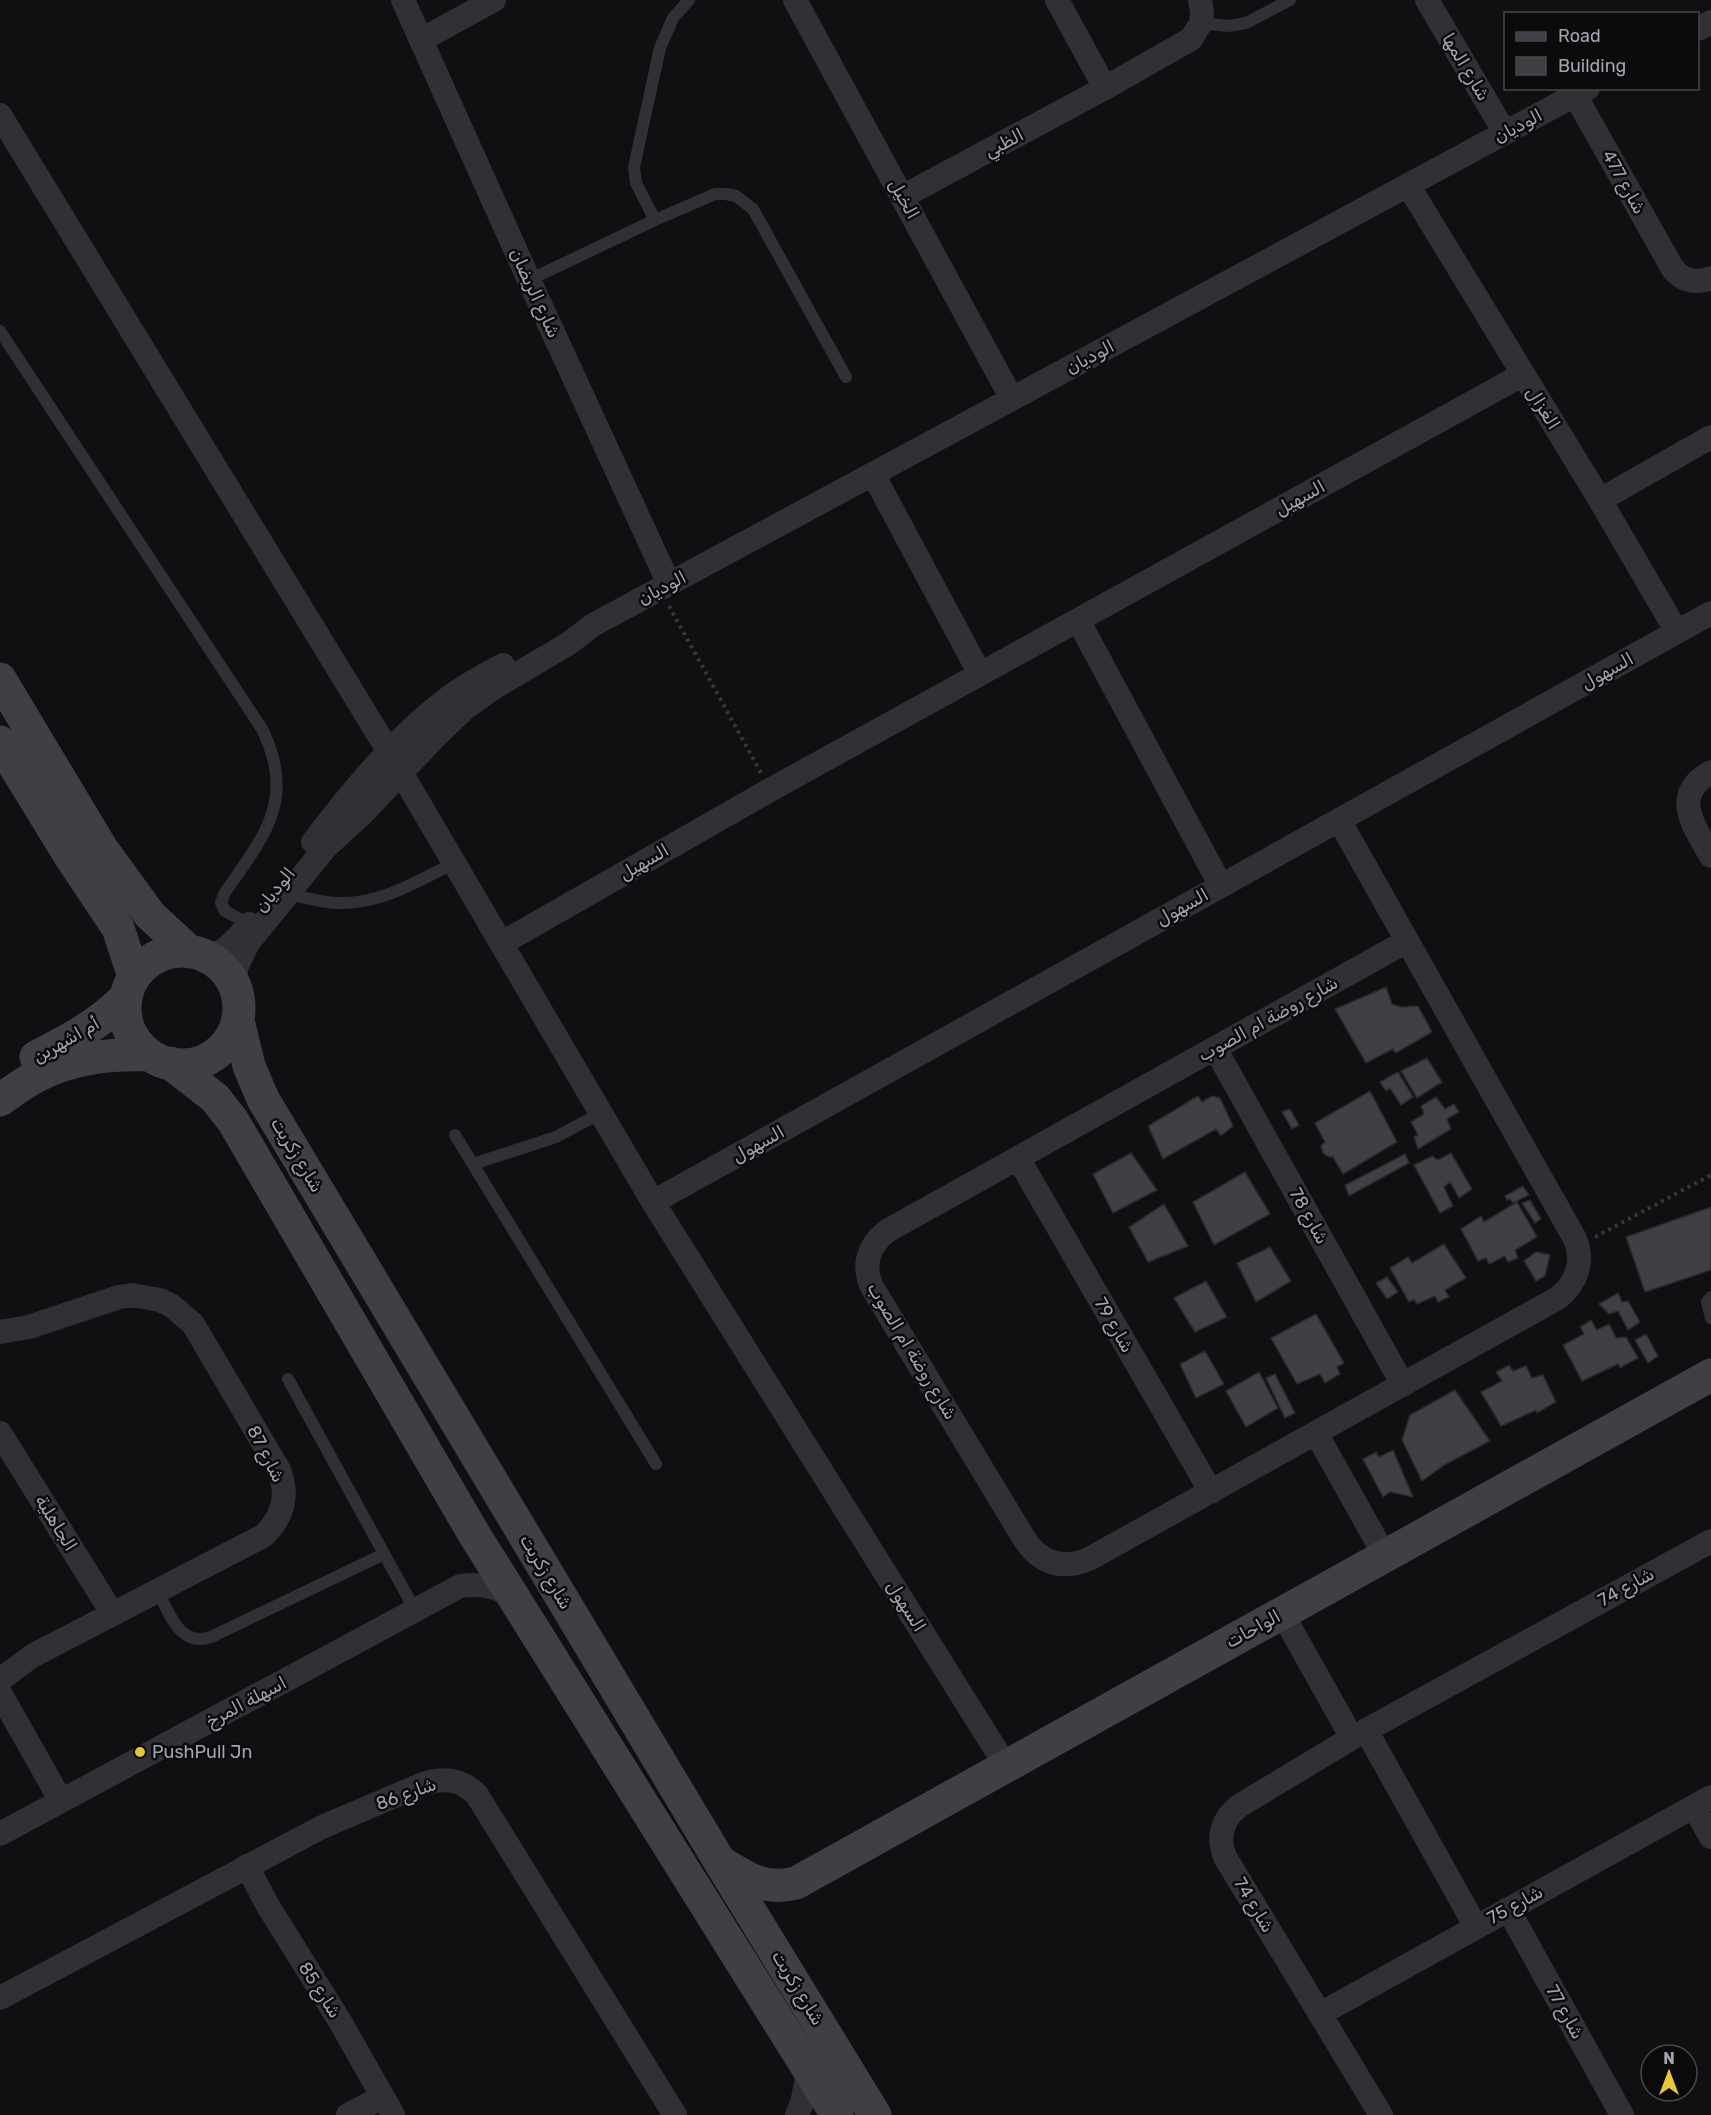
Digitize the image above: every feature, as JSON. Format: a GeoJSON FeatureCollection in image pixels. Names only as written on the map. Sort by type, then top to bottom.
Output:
{"type":"FeatureCollection","features":[{"type":"Feature","properties":{"kind":"street","name":"شارع الريضان"},"geometry":{"type":"LineString","coordinates":[[403,0],[665,586]]}},
{"type":"Feature","properties":{"kind":"street"},"geometry":{"type":"LineString","coordinates":[[421,40],[494,0]]}},
{"type":"Feature","properties":{"kind":"street","name":"الخيل"},"geometry":{"type":"LineString","coordinates":[[795,0],[1012,399]]}},
{"type":"Feature","properties":{"kind":"street"},"geometry":{"type":"LineString","coordinates":[[1057,0],[1105,88]]}},
{"type":"Feature","properties":{"kind":"street","name":"شارع المها"},"geometry":{"type":"LineString","coordinates":[[1433,2],[1505,133]]}},
{"type":"Feature","properties":{"kind":"street","name":"الظبي"},"geometry":{"type":"LineString","coordinates":[[902,197],[1191,39],[1200,11]]}},
{"type":"Feature","properties":{"kind":"street","name":"الوديان"},"geometry":{"type":"LineString","coordinates":[[198,954],[216,955],[249,924],[326,825],[389,752],[419,722],[464,687],[553,640],[593,625],[1582,92]]}},
{"type":"Feature","properties":{"kind":"street","name":"شارع 477"},"geometry":{"type":"LineString","coordinates":[[1582,92],[1673,269],[1678,275],[1691,281],[1711,278]]}},
{"type":"Feature","properties":{"kind":"street"},"geometry":{"type":"LineString","coordinates":[[0,115],[389,752],[502,943]]}},
{"type":"Feature","properties":{"kind":"street","name":"الغزال"},"geometry":{"type":"LineString","coordinates":[[1408,185],[1600,500],[1677,632]]}},
{"type":"Feature","properties":{"kind":"street","name":"السهيل"},"geometry":{"type":"LineString","coordinates":[[502,943],[770,789],[1522,375]]}},
{"type":"Feature","properties":{"kind":"street"},"geometry":{"type":"LineString","coordinates":[[1600,500],[1711,437]]}},
{"type":"Feature","properties":{"kind":"street"},"geometry":{"type":"LineString","coordinates":[[873,474],[980,674]]}},
{"type":"Feature","properties":{"kind":"street","name":"السهول"},"geometry":{"type":"LineString","coordinates":[[654,1202],[1711,613]]}},
{"type":"Feature","properties":{"kind":"street"},"geometry":{"type":"LineString","coordinates":[[1078,620],[1221,886]]}},
{"type":"Feature","properties":{"kind":"street","name":"الوديان"},"geometry":{"type":"LineString","coordinates":[[233,983],[237,966],[248,943],[326,847],[361,815],[450,722],[479,698],[568,644],[593,625]]}},
{"type":"Feature","properties":{"kind":"street"},"geometry":{"type":"LineString","coordinates":[[0,679],[102,849],[150,915],[198,954],[217,963],[233,983],[239,1007],[238,1020],[224,1046],[213,1055],[200,1062],[185,1065],[160,1059],[141,1048],[129,1029],[126,1019],[130,987],[118,928],[85,880],[0,742]]}},
{"type":"Feature","properties":{"kind":"street"},"geometry":{"type":"LineString","coordinates":[[1711,772],[1700,779],[1693,788],[1688,808],[1690,818],[1711,856]]}},
{"type":"Feature","properties":{"kind":"street"},"geometry":{"type":"LineString","coordinates":[[1339,820],[1578,1245]]}},
{"type":"Feature","properties":{"kind":"street","name":"شارع روضة ام الصوب"},"geometry":{"type":"LineString","coordinates":[[1407,941],[878,1238],[872,1246],[866,1267],[872,1287],[1032,1551],[1052,1564],[1065,1566],[1078,1564],[1565,1293],[1578,1271],[1580,1262],[1578,1245]]}},
{"type":"Feature","properties":{"kind":"street","name":"السهول"},"geometry":{"type":"LineString","coordinates":[[502,943],[654,1202],[1006,1766]]}},
{"type":"Feature","properties":{"kind":"street"},"geometry":{"type":"LineString","coordinates":[[130,987],[153,959],[164,954],[198,954]]}},
{"type":"Feature","properties":{"kind":"street","name":"أم اشهرين"},"geometry":{"type":"LineString","coordinates":[[0,1100],[20,1071],[113,1011],[130,987]]}},
{"type":"Feature","properties":{"kind":"street","name":"شارع زكريت"},"geometry":{"type":"LineString","coordinates":[[238,1020],[249,1066],[263,1099],[720,1862],[875,2115]]}},
{"type":"Feature","properties":{"kind":"street","name":"شارع 78"},"geometry":{"type":"LineString","coordinates":[[1215,1048],[1403,1384]]}},
{"type":"Feature","properties":{"kind":"street","name":"أم اشهرين"},"geometry":{"type":"LineString","coordinates":[[20,1071],[121,1054],[160,1059]]}},
{"type":"Feature","properties":{"kind":"street","name":"شارع زكريت"},"geometry":{"type":"LineString","coordinates":[[160,1059],[204,1088],[233,1121],[511,1595],[837,2115]]}},
{"type":"Feature","properties":{"kind":"street","name":"شارع 79"},"geometry":{"type":"LineString","coordinates":[[1018,1158],[1211,1491]]}},
{"type":"Feature","properties":{"kind":"street","name":"شارع 87"},"geometry":{"type":"LineString","coordinates":[[0,1332],[29,1327],[119,1297],[132,1295],[160,1299],[172,1306],[193,1324],[279,1470],[284,1500],[277,1520],[263,1536],[24,1660],[0,1680]]}},
{"type":"Feature","properties":{"kind":"street","name":"الواحات"},"geometry":{"type":"LineString","coordinates":[[720,1862],[757,1883],[776,1886],[796,1883],[1711,1375]]}},
{"type":"Feature","properties":{"kind":"street"},"geometry":{"type":"LineString","coordinates":[[1316,1432],[1385,1556]]}},
{"type":"Feature","properties":{"kind":"street","name":"الجاهلية"},"geometry":{"type":"LineString","coordinates":[[0,1433],[112,1613]]}},
{"type":"Feature","properties":{"kind":"street"},"geometry":{"type":"LineString","coordinates":[[460,1586],[466,1577],[473,1556],[474,1534]]}},
{"type":"Feature","properties":{"kind":"street","name":"شارع 74"},"geometry":{"type":"LineString","coordinates":[[1381,2115],[1225,1857],[1221,1838],[1226,1820],[1232,1812],[1359,1734],[1711,1541]]}},
{"type":"Feature","properties":{"kind":"street","name":"اسهلة المرخ"},"geometry":{"type":"LineString","coordinates":[[0,1834],[460,1586],[471,1584],[492,1587],[511,1595]]}},
{"type":"Feature","properties":{"kind":"street"},"geometry":{"type":"LineString","coordinates":[[1282,1613],[1359,1734],[1476,1927]]}},
{"type":"Feature","properties":{"kind":"street"},"geometry":{"type":"LineString","coordinates":[[0,1693],[61,1802]]}},
{"type":"Feature","properties":{"kind":"street","name":"شارع 86"},"geometry":{"type":"LineString","coordinates":[[0,1998],[322,1827],[423,1784],[438,1780],[454,1780],[466,1785],[477,1795],[675,2115]]}},
{"type":"Feature","properties":{"kind":"street"},"geometry":{"type":"LineString","coordinates":[[1702,1802],[1711,1837]]}},
{"type":"Feature","properties":{"kind":"street","name":"شارع 75"},"geometry":{"type":"LineString","coordinates":[[1320,2014],[1702,1802]]}},
{"type":"Feature","properties":{"kind":"street","name":"شارع 85"},"geometry":{"type":"LineString","coordinates":[[247,1866],[268,1906],[341,2023],[387,2106]]}},
{"type":"Feature","properties":{"kind":"street","name":"الواحات"},"geometry":{"type":"LineString","coordinates":[[779,1956],[777,1918],[783,1899],[796,1883]]}},
{"type":"Feature","properties":{"kind":"street","name":"شارع 77"},"geometry":{"type":"LineString","coordinates":[[1508,1909],[1622,2115]]}},
{"type":"Feature","properties":{"kind":"street"},"geometry":{"type":"LineString","coordinates":[[797,2115],[802,2103],[809,2069]]}},
{"type":"Feature","properties":{"kind":"street"},"geometry":{"type":"LineString","coordinates":[[348,2115],[387,2106]]}},
{"type":"Feature","properties":{"kind":"lane"},"geometry":{"type":"LineString","coordinates":[[655,220],[636,183],[634,167],[660,48],[673,18],[689,0]]}},
{"type":"Feature","properties":{"kind":"lane"},"geometry":{"type":"LineString","coordinates":[[1200,11],[1229,26],[1246,23],[1290,0]]}},
{"type":"Feature","properties":{"kind":"lane"},"geometry":{"type":"LineString","coordinates":[[528,280],[655,220],[715,194],[726,194],[745,201],[753,209],[846,377]]}},
{"type":"Feature","properties":{"kind":"lane"},"geometry":{"type":"LineString","coordinates":[[0,331],[262,729],[270,746],[277,782],[276,801],[271,819],[264,836],[224,894],[221,903],[225,911],[249,924]]}},
{"type":"Feature","properties":{"kind":"lane"},"geometry":{"type":"LineString","coordinates":[[287,894],[341,904],[372,900],[402,890],[454,863]]}},
{"type":"Feature","properties":{"kind":"lane"},"geometry":{"type":"LineString","coordinates":[[473,1164],[556,1137],[601,1113]]}},
{"type":"Feature","properties":{"kind":"lane"},"geometry":{"type":"LineString","coordinates":[[455,1135],[656,1464]]}},
{"type":"Feature","properties":{"kind":"lane"},"geometry":{"type":"LineString","coordinates":[[1711,1297],[1707,1302],[1711,1318]]}},
{"type":"Feature","properties":{"kind":"lane"},"geometry":{"type":"LineString","coordinates":[[288,1379],[415,1610]]}},
{"type":"Feature","properties":{"kind":"lane"},"geometry":{"type":"LineString","coordinates":[[157,1590],[179,1630],[194,1639],[206,1638],[384,1554]]}},
{"type":"Feature","properties":{"kind":"path"},"geometry":{"type":"LineString","coordinates":[[665,586],[770,789]]}},
{"type":"Feature","properties":{"kind":"path"},"geometry":{"type":"LineString","coordinates":[[1578,1245],[1711,1175]]}},
{"type":"Feature","properties":{"kind":"building"},"geometry":{"type":"Polygon","coordinates":[[[1386,987],[1392,1004],[1401,1007],[1418,1006],[1432,1032],[1396,1053],[1393,1049],[1366,1063],[1335,1009],[1386,987]]]}},
{"type":"Feature","properties":{"kind":"building"},"geometry":{"type":"Polygon","coordinates":[[[1427,1058],[1442,1082],[1417,1098],[1401,1071],[1427,1058]]]}},
{"type":"Feature","properties":{"kind":"building"},"geometry":{"type":"Polygon","coordinates":[[[1398,1072],[1413,1097],[1401,1105],[1390,1088],[1386,1091],[1380,1082],[1398,1072]]]}},
{"type":"Feature","properties":{"kind":"building"},"geometry":{"type":"Polygon","coordinates":[[[1370,1091],[1397,1142],[1343,1174],[1333,1157],[1323,1153],[1321,1146],[1325,1142],[1315,1123],[1370,1091]]]}},
{"type":"Feature","properties":{"kind":"building"},"geometry":{"type":"Polygon","coordinates":[[[1198,1096],[1202,1102],[1212,1096],[1220,1098],[1233,1126],[1221,1136],[1216,1129],[1163,1159],[1148,1126],[1198,1096]]]}},
{"type":"Feature","properties":{"kind":"building"},"geometry":{"type":"Polygon","coordinates":[[[1436,1097],[1445,1109],[1454,1104],[1459,1112],[1447,1119],[1451,1129],[1418,1149],[1414,1137],[1418,1135],[1411,1122],[1424,1114],[1421,1106],[1436,1097]]]}},
{"type":"Feature","properties":{"kind":"building"},"geometry":{"type":"Polygon","coordinates":[[[1290,1109],[1299,1125],[1292,1129],[1282,1112],[1290,1109]]]}},
{"type":"Feature","properties":{"kind":"building"},"geometry":{"type":"Polygon","coordinates":[[[1131,1153],[1157,1190],[1113,1213],[1093,1174],[1131,1153]]]}},
{"type":"Feature","properties":{"kind":"building"},"geometry":{"type":"Polygon","coordinates":[[[1451,1153],[1472,1189],[1459,1198],[1450,1182],[1444,1187],[1453,1206],[1440,1213],[1414,1165],[1432,1156],[1438,1160],[1451,1153]]]}},
{"type":"Feature","properties":{"kind":"building"},"geometry":{"type":"Polygon","coordinates":[[[1405,1154],[1409,1163],[1349,1196],[1345,1185],[1405,1154]]]}},
{"type":"Feature","properties":{"kind":"building"},"geometry":{"type":"Polygon","coordinates":[[[1245,1172],[1270,1214],[1214,1245],[1193,1202],[1245,1172]]]}},
{"type":"Feature","properties":{"kind":"building"},"geometry":{"type":"Polygon","coordinates":[[[1523,1186],[1529,1195],[1513,1203],[1510,1199],[1507,1200],[1505,1196],[1523,1186]]]}},
{"type":"Feature","properties":{"kind":"building"},"geometry":{"type":"Polygon","coordinates":[[[1530,1200],[1541,1219],[1535,1223],[1522,1203],[1530,1200]]]}},
{"type":"Feature","properties":{"kind":"building"},"geometry":{"type":"Polygon","coordinates":[[[1517,1202],[1537,1237],[1515,1250],[1518,1258],[1508,1262],[1505,1256],[1489,1264],[1486,1258],[1478,1261],[1461,1229],[1481,1216],[1484,1222],[1517,1202]]]}},
{"type":"Feature","properties":{"kind":"building"},"geometry":{"type":"Polygon","coordinates":[[[1164,1204],[1188,1246],[1148,1262],[1129,1227],[1164,1204]]]}},
{"type":"Feature","properties":{"kind":"building"},"geometry":{"type":"Polygon","coordinates":[[[1711,1207],[1711,1270],[1645,1292],[1626,1237],[1711,1207]]]}},
{"type":"Feature","properties":{"kind":"building"},"geometry":{"type":"Polygon","coordinates":[[[1444,1244],[1466,1278],[1445,1290],[1449,1297],[1438,1302],[1435,1296],[1417,1304],[1414,1299],[1409,1302],[1390,1268],[1408,1257],[1412,1263],[1444,1244]]]}},
{"type":"Feature","properties":{"kind":"building"},"geometry":{"type":"Polygon","coordinates":[[[1270,1247],[1291,1281],[1256,1302],[1237,1263],[1270,1247]]]}},
{"type":"Feature","properties":{"kind":"building"},"geometry":{"type":"Polygon","coordinates":[[[1536,1252],[1550,1255],[1545,1276],[1536,1281],[1524,1261],[1536,1252]]]}},
{"type":"Feature","properties":{"kind":"building"},"geometry":{"type":"Polygon","coordinates":[[[1387,1277],[1398,1292],[1387,1299],[1376,1283],[1387,1277]]]}},
{"type":"Feature","properties":{"kind":"building"},"geometry":{"type":"Polygon","coordinates":[[[1206,1281],[1227,1317],[1195,1332],[1174,1298],[1206,1281]]]}},
{"type":"Feature","properties":{"kind":"building"},"geometry":{"type":"Polygon","coordinates":[[[1618,1293],[1622,1302],[1628,1301],[1640,1322],[1628,1330],[1618,1311],[1609,1314],[1599,1304],[1618,1293]]]}},
{"type":"Feature","properties":{"kind":"building"},"geometry":{"type":"Polygon","coordinates":[[[1316,1314],[1344,1363],[1337,1367],[1340,1374],[1325,1383],[1320,1374],[1297,1384],[1271,1338],[1316,1314]]]}},
{"type":"Feature","properties":{"kind":"building"},"geometry":{"type":"Polygon","coordinates":[[[1591,1320],[1597,1330],[1609,1324],[1616,1338],[1626,1337],[1638,1358],[1620,1368],[1618,1364],[1582,1381],[1563,1345],[1584,1334],[1580,1327],[1591,1320]]]}},
{"type":"Feature","properties":{"kind":"building"},"geometry":{"type":"Polygon","coordinates":[[[1646,1334],[1658,1356],[1648,1363],[1635,1340],[1646,1334]]]}},
{"type":"Feature","properties":{"kind":"building"},"geometry":{"type":"Polygon","coordinates":[[[1205,1351],[1224,1384],[1196,1398],[1180,1364],[1205,1351]]]}},
{"type":"Feature","properties":{"kind":"building"},"geometry":{"type":"Polygon","coordinates":[[[1509,1365],[1513,1371],[1526,1366],[1532,1378],[1543,1375],[1556,1402],[1537,1413],[1536,1410],[1501,1426],[1481,1392],[1502,1381],[1496,1372],[1509,1365]]]}},
{"type":"Feature","properties":{"kind":"building"},"geometry":{"type":"Polygon","coordinates":[[[1259,1372],[1278,1408],[1246,1427],[1226,1391],[1259,1372]]]}},
{"type":"Feature","properties":{"kind":"building"},"geometry":{"type":"Polygon","coordinates":[[[1275,1374],[1295,1413],[1285,1418],[1266,1378],[1275,1374]]]}},
{"type":"Feature","properties":{"kind":"building"},"geometry":{"type":"Polygon","coordinates":[[[1455,1390],[1490,1441],[1446,1464],[1422,1481],[1402,1440],[1410,1415],[1455,1390]]]}},
{"type":"Feature","properties":{"kind":"building"},"geometry":{"type":"Polygon","coordinates":[[[1393,1450],[1413,1497],[1390,1492],[1383,1497],[1363,1459],[1376,1452],[1379,1457],[1393,1450]]]}},
{"type":"Feature","properties":{"kind":"place","name":"PushPull Jn"},"geometry":{"type":"Point","coordinates":[140,1752]}}]}
